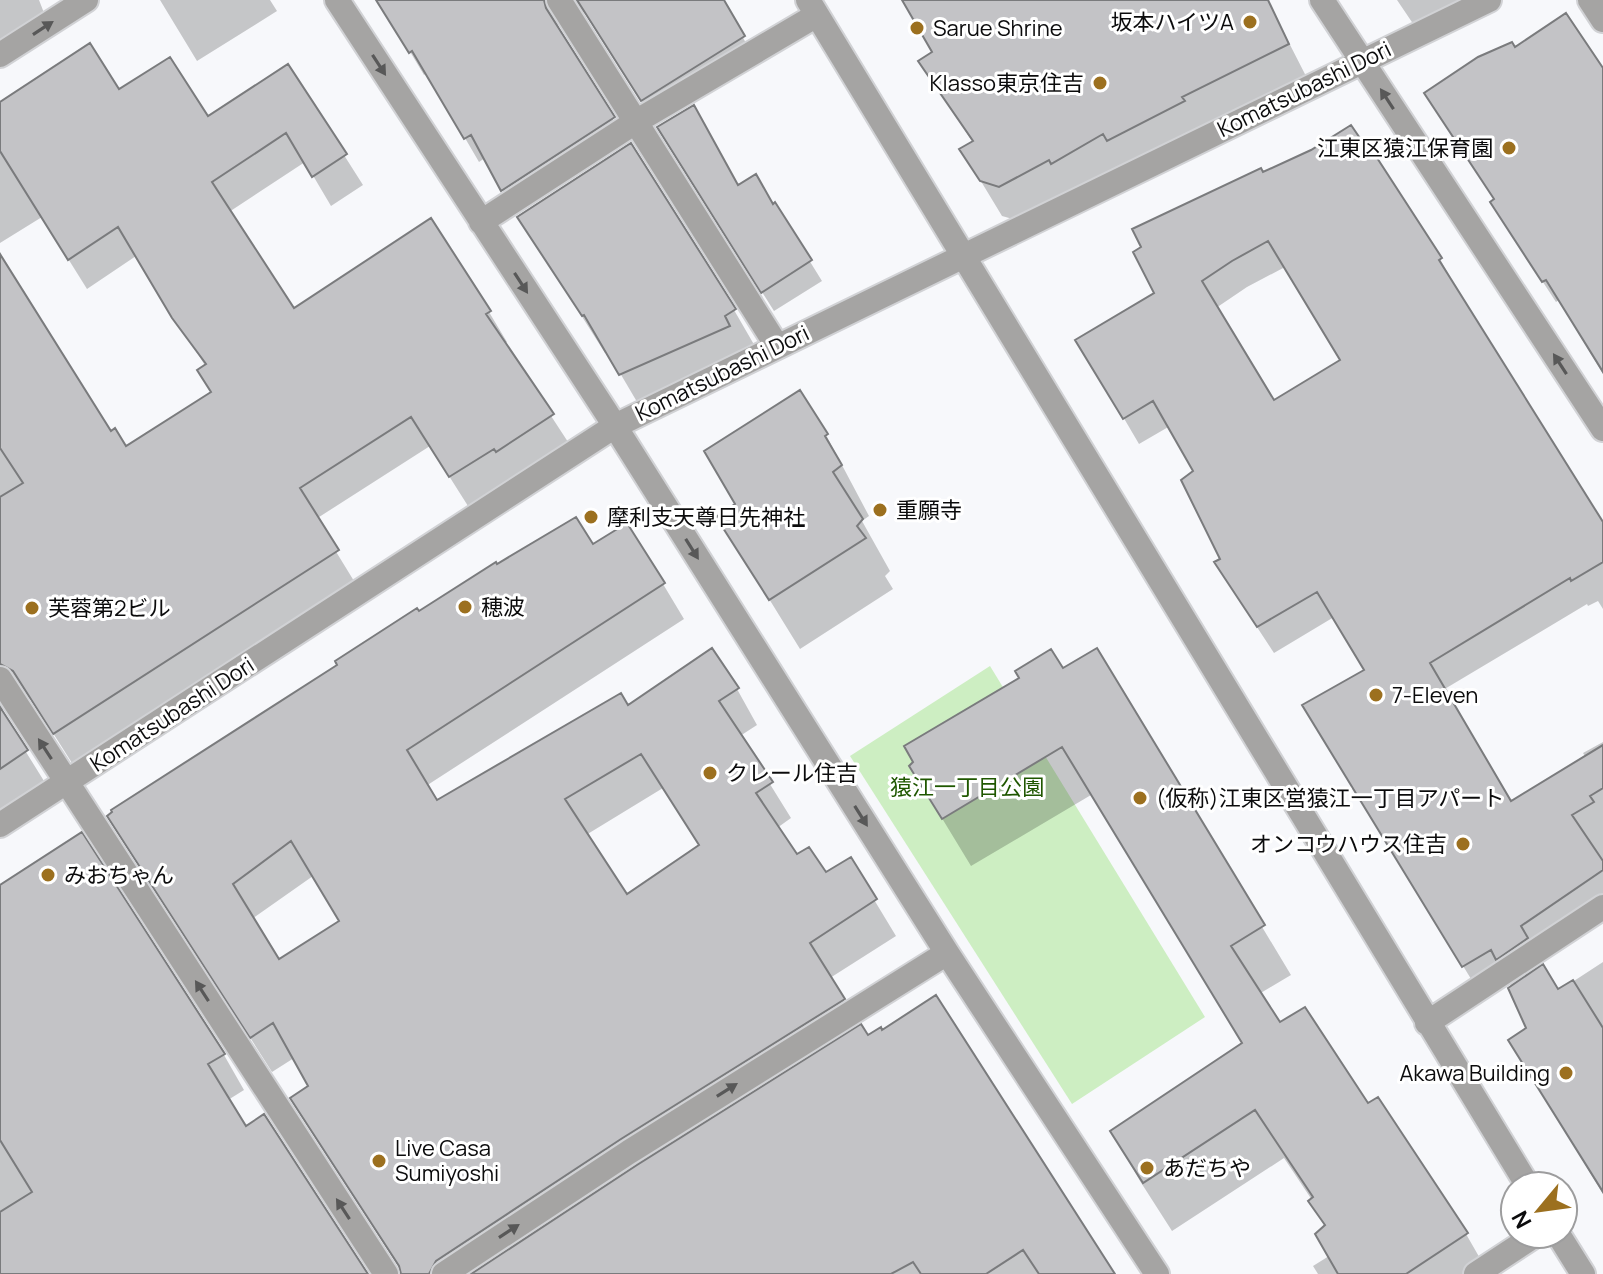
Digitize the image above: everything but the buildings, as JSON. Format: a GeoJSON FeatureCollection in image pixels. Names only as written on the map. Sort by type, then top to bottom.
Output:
{"type":"FeatureCollection","features":[{"type":"Feature","properties":{"kind":"street"},"geometry":{"type":"LineString","coordinates":[[0,55],[86,0]]}},
{"type":"Feature","properties":{"kind":"street"},"geometry":{"type":"LineString","coordinates":[[337,0],[615,426],[947,953],[1157,1274]]}},
{"type":"Feature","properties":{"kind":"street"},"geometry":{"type":"LineString","coordinates":[[559,0],[777,346]]}},
{"type":"Feature","properties":{"kind":"street"},"geometry":{"type":"LineString","coordinates":[[1322,0],[1603,429]]}},
{"type":"Feature","properties":{"kind":"street","name":"Komatsubashi Dori"},"geometry":{"type":"LineString","coordinates":[[0,825],[615,426],[1489,0]]}},
{"type":"Feature","properties":{"kind":"street"},"geometry":{"type":"LineString","coordinates":[[1590,0],[1603,20]]}},
{"type":"Feature","properties":{"kind":"street"},"geometry":{"type":"LineString","coordinates":[[481,222],[812,7],[1518,1170]]}},
{"type":"Feature","properties":{"kind":"street"},"geometry":{"type":"LineString","coordinates":[[0,679],[386,1274]]}},
{"type":"Feature","properties":{"kind":"street"},"geometry":{"type":"LineString","coordinates":[[1427,1023],[1603,907]]}},
{"type":"Feature","properties":{"kind":"street"},"geometry":{"type":"LineString","coordinates":[[444,1274],[629,1152],[947,953]]}},
{"type":"Feature","properties":{"kind":"street"},"geometry":{"type":"LineString","coordinates":[[1476,1274],[1513,1250]]}},
{"type":"Feature","properties":{"kind":"street"},"geometry":{"type":"LineString","coordinates":[[1568,1250],[1583,1274]]}},
{"type":"Feature","properties":{"kind":"green space","name":"猿江一丁目公園"},"geometry":{"type":"Polygon","coordinates":[[[990,666],[1205,1017],[1072,1104],[850,756],[990,666]]]}},
{"type":"Feature","properties":{"kind":"place","name":"坂本ハイツA"},"geometry":{"type":"Point","coordinates":[1250,22]}},
{"type":"Feature","properties":{"kind":"place","name":"Sarue Shrine"},"geometry":{"type":"Point","coordinates":[917,28]}},
{"type":"Feature","properties":{"kind":"place","name":"Klasso東京住吉"},"geometry":{"type":"Point","coordinates":[1100,83]}},
{"type":"Feature","properties":{"kind":"place","name":"江東区猿江保育園"},"geometry":{"type":"Point","coordinates":[1509,148]}},
{"type":"Feature","properties":{"kind":"place","name":"重願寺"},"geometry":{"type":"Point","coordinates":[880,510]}},
{"type":"Feature","properties":{"kind":"place","name":"摩利支天尊日先神社"},"geometry":{"type":"Point","coordinates":[591,517]}},
{"type":"Feature","properties":{"kind":"place","name":"穂波"},"geometry":{"type":"Point","coordinates":[465,607]}},
{"type":"Feature","properties":{"kind":"place","name":"芙蓉第2ビル"},"geometry":{"type":"Point","coordinates":[32,608]}},
{"type":"Feature","properties":{"kind":"place","name":"7-Eleven"},"geometry":{"type":"Point","coordinates":[1376,695]}},
{"type":"Feature","properties":{"kind":"place","name":"クレール住吉"},"geometry":{"type":"Point","coordinates":[710,773]}},
{"type":"Feature","properties":{"kind":"place","name":"(仮称)江東区営猿江一丁目アパート"},"geometry":{"type":"Point","coordinates":[1140,798]}},
{"type":"Feature","properties":{"kind":"place","name":"オンコウハウス住吉"},"geometry":{"type":"Point","coordinates":[1463,844]}},
{"type":"Feature","properties":{"kind":"place","name":"みおちゃん"},"geometry":{"type":"Point","coordinates":[48,875]}},
{"type":"Feature","properties":{"kind":"place","name":"Akawa Building"},"geometry":{"type":"Point","coordinates":[1566,1073]}},
{"type":"Feature","properties":{"kind":"place","name":"Live Casa Sumiyoshi"},"geometry":{"type":"Point","coordinates":[379,1161]}},
{"type":"Feature","properties":{"kind":"place","name":"あだちや"},"geometry":{"type":"Point","coordinates":[1147,1168]}}]}
